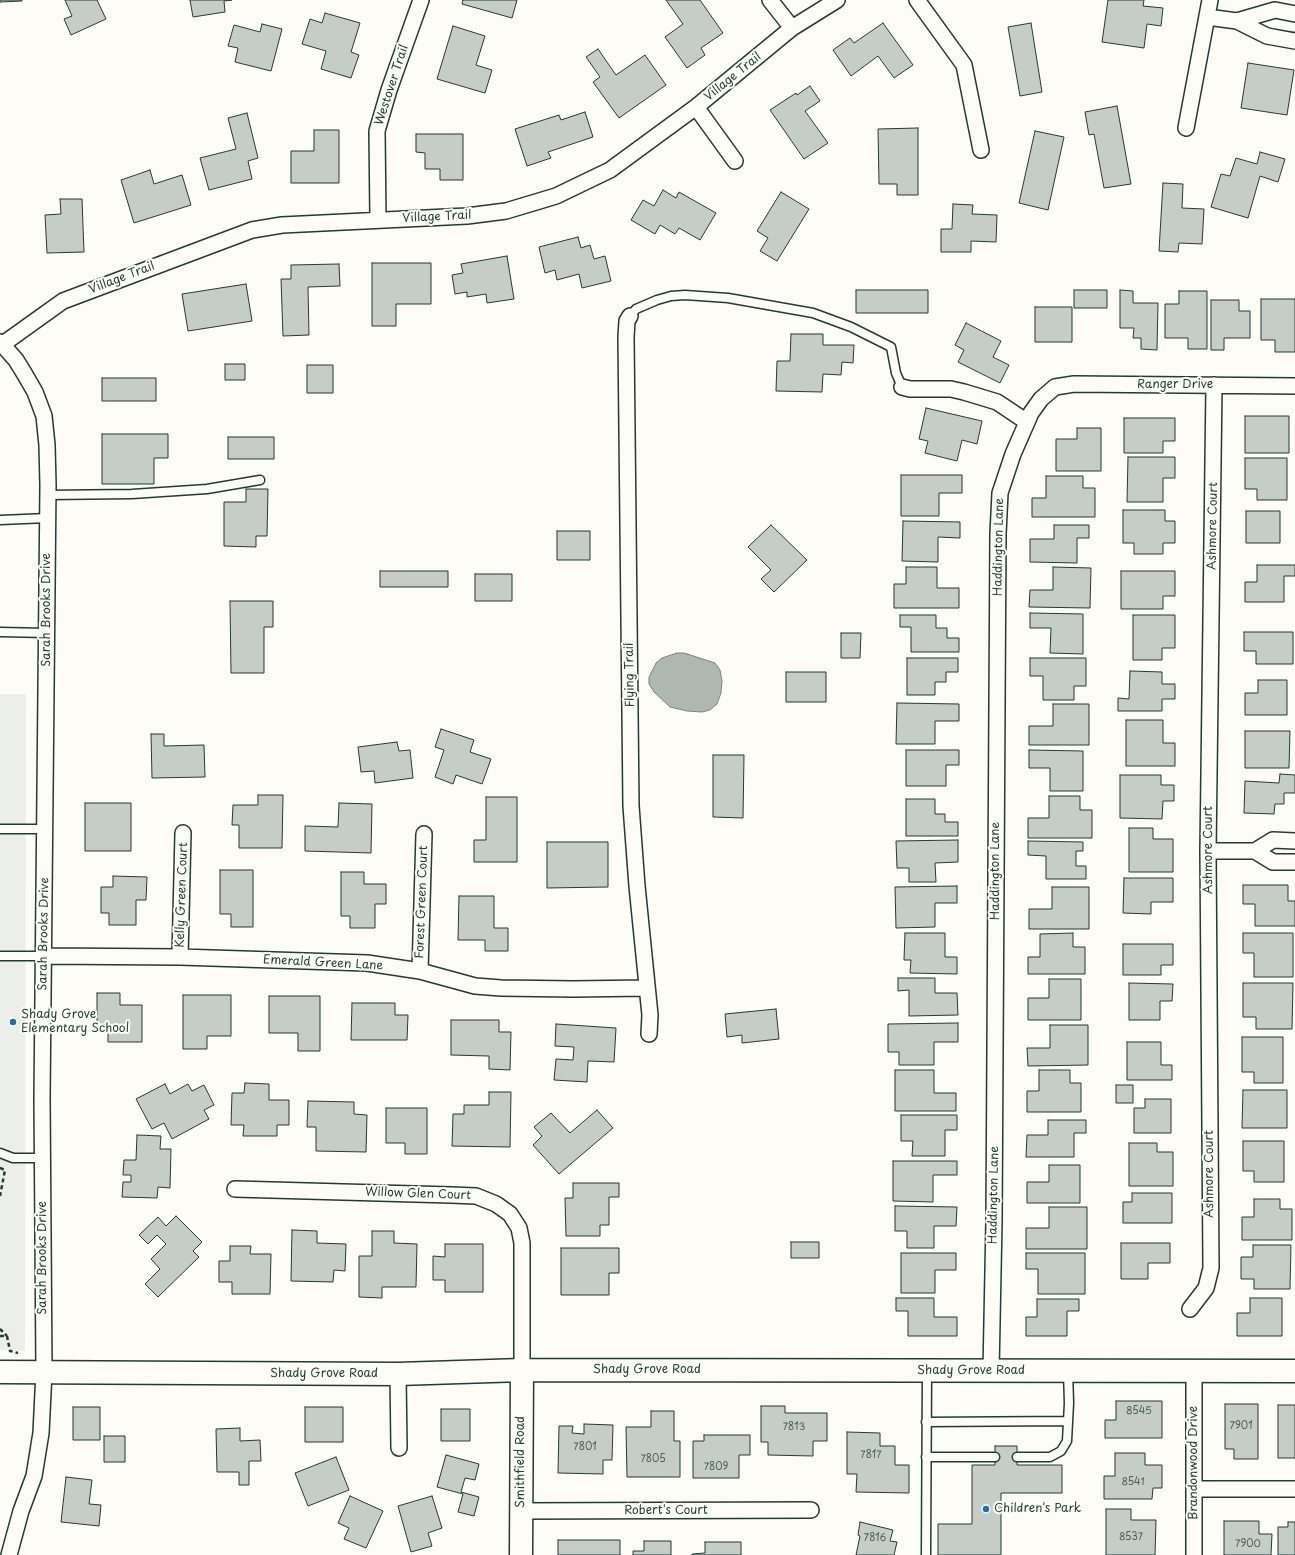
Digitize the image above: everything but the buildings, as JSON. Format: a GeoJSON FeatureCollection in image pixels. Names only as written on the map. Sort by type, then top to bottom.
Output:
{"type":"FeatureCollection","features":[{"type":"Feature","properties":{"kind":"street"},"geometry":{"type":"LineString","coordinates":[[770,0],[792,28]]}},
{"type":"Feature","properties":{"kind":"street","name":"Village Trail"},"geometry":{"type":"LineString","coordinates":[[2,343],[63,300],[252,230],[282,225],[467,216],[506,211],[556,196],[610,170],[696,107],[792,28],[837,0]]}},
{"type":"Feature","properties":{"kind":"street"},"geometry":{"type":"LineString","coordinates":[[918,0],[964,65],[981,150]]}},
{"type":"Feature","properties":{"kind":"street"},"geometry":{"type":"LineString","coordinates":[[1186,128],[1210,0]]}},
{"type":"Feature","properties":{"kind":"street","name":"Westover Trail"},"geometry":{"type":"LineString","coordinates":[[378,220],[377,131],[416,1]]}},
{"type":"Feature","properties":{"kind":"street"},"geometry":{"type":"LineString","coordinates":[[1237,21],[1275,10],[1295,14]]}},
{"type":"Feature","properties":{"kind":"street"},"geometry":{"type":"LineString","coordinates":[[1207,17],[1237,21],[1267,36],[1295,41]]}},
{"type":"Feature","properties":{"kind":"street"},"geometry":{"type":"LineString","coordinates":[[696,107],[735,161]]}},
{"type":"Feature","properties":{"kind":"street","name":"Flying Trail"},"geometry":{"type":"LineString","coordinates":[[630,316],[627,320],[626,337],[631,806],[650,1015],[649,1034]]}},
{"type":"Feature","properties":{"kind":"street","name":"Sarah Brooks Drive"},"geometry":{"type":"LineString","coordinates":[[2,343],[16,360],[35,392],[44,416],[47,445],[48,495],[43,1158],[44,1372],[41,1433],[34,1476],[21,1511],[9,1555]]}},
{"type":"Feature","properties":{"kind":"street","name":"Ranger Drive"},"geometry":{"type":"LineString","coordinates":[[1055,387],[1074,384],[1295,386]]}},
{"type":"Feature","properties":{"kind":"street","name":"Ashmore Court"},"geometry":{"type":"LineString","coordinates":[[1190,1309],[1206,1288],[1211,1268],[1208,851],[1214,385]]}},
{"type":"Feature","properties":{"kind":"street"},"geometry":{"type":"LineString","coordinates":[[902,387],[910,389],[951,389],[964,392],[997,402],[1027,422]]}},
{"type":"Feature","properties":{"kind":"street","name":"Haddington Lane"},"geometry":{"type":"LineString","coordinates":[[991,1371],[994,1221],[999,500],[1013,454],[1031,413],[1041,399],[1055,387]]}},
{"type":"Feature","properties":{"kind":"street","name":"Kelly Green Court"},"geometry":{"type":"LineString","coordinates":[[180,957],[183,834]]}},
{"type":"Feature","properties":{"kind":"street","name":"Forest Green Court"},"geometry":{"type":"LineString","coordinates":[[420,971],[424,834]]}},
{"type":"Feature","properties":{"kind":"street"},"geometry":{"type":"LineString","coordinates":[[1255,851],[1273,840],[1295,841]]}},
{"type":"Feature","properties":{"kind":"street"},"geometry":{"type":"LineString","coordinates":[[1208,851],[1255,851],[1274,862],[1295,862]]}},
{"type":"Feature","properties":{"kind":"street","name":"Emerald Green Lane"},"geometry":{"type":"LineString","coordinates":[[44,956],[180,957],[367,963],[420,971],[474,986],[573,989],[647,988]]}},
{"type":"Feature","properties":{"kind":"street","name":"Willow Glen Court"},"geometry":{"type":"LineString","coordinates":[[235,1189],[476,1196],[496,1204],[510,1214],[519,1228],[522,1243],[522,1370]]}},
{"type":"Feature","properties":{"kind":"street","name":"Shady Grove Road"},"geometry":{"type":"LineString","coordinates":[[0,1372],[398,1374],[522,1370],[1295,1372]]}},
{"type":"Feature","properties":{"kind":"street","name":"Smithfield Road"},"geometry":{"type":"LineString","coordinates":[[521,1555],[522,1370]]}},
{"type":"Feature","properties":{"kind":"street","name":"Brandonwood Drive"},"geometry":{"type":"LineString","coordinates":[[1194,1371],[1194,1555]]}},
{"type":"Feature","properties":{"kind":"street"},"geometry":{"type":"LineString","coordinates":[[398,1374],[398,1448]]}},
{"type":"Feature","properties":{"kind":"street"},"geometry":{"type":"LineString","coordinates":[[1194,1489],[1295,1490]]}},
{"type":"Feature","properties":{"kind":"street","name":"Robert's Court"},"geometry":{"type":"LineString","coordinates":[[521,1511],[811,1510]]}},
{"type":"Feature","properties":{"kind":"lane"},"geometry":{"type":"LineString","coordinates":[[630,316],[636,310],[657,300],[671,296],[685,295],[728,298],[813,313],[851,327],[891,347],[896,374],[902,387]]}},
{"type":"Feature","properties":{"kind":"lane"},"geometry":{"type":"LineString","coordinates":[[48,495],[132,494],[192,490],[228,487],[260,480]]}},
{"type":"Feature","properties":{"kind":"lane"},"geometry":{"type":"LineString","coordinates":[[0,520],[48,518]]}},
{"type":"Feature","properties":{"kind":"lane"},"geometry":{"type":"LineString","coordinates":[[0,632],[47,633]]}},
{"type":"Feature","properties":{"kind":"lane"},"geometry":{"type":"LineString","coordinates":[[0,829],[45,829]]}},
{"type":"Feature","properties":{"kind":"lane"},"geometry":{"type":"LineString","coordinates":[[0,956],[44,956]]}},
{"type":"Feature","properties":{"kind":"lane"},"geometry":{"type":"LineString","coordinates":[[0,1153],[13,1158],[43,1158]]}},
{"type":"Feature","properties":{"kind":"lane"},"geometry":{"type":"LineString","coordinates":[[926,1555],[927,1370]]}},
{"type":"Feature","properties":{"kind":"lane"},"geometry":{"type":"LineString","coordinates":[[1016,1457],[1050,1457],[1061,1451],[1067,1441],[1068,1371]]}},
{"type":"Feature","properties":{"kind":"lane"},"geometry":{"type":"LineString","coordinates":[[926,1422],[1068,1421]]}},
{"type":"Feature","properties":{"kind":"lane"},"geometry":{"type":"LineString","coordinates":[[926,1457],[995,1457]]}},
{"type":"Feature","properties":{"kind":"path"},"geometry":{"type":"LineString","coordinates":[[0,1168],[5,1170],[0,1196]]}},
{"type":"Feature","properties":{"kind":"path"},"geometry":{"type":"LineString","coordinates":[[0,1329],[8,1336],[10,1351],[24,1355]]}},
{"type":"Feature","properties":{"kind":"path"},"geometry":{"type":"LineString","coordinates":[[0,1336],[8,1336]]}},
{"type":"Feature","properties":{"kind":"shaded area"},"geometry":{"type":"Polygon","coordinates":[[[677,653],[684,653],[715,663],[720,670],[722,681],[721,693],[717,704],[710,710],[702,712],[687,711],[670,707],[654,692],[649,684],[649,677],[656,663],[662,658],[677,653]]]}},
{"type":"Feature","properties":{"kind":"shaded area","name":"Shady Grove Elementary School"},"geometry":{"type":"Polygon","coordinates":[[[0,694],[26,694],[25,1351],[0,1350],[0,694]]]}},
{"type":"Feature","properties":{"kind":"place","name":"Shady Grove Elementary School"},"geometry":{"type":"Point","coordinates":[13,1022]}},
{"type":"Feature","properties":{"kind":"place","name":"Children's Park"},"geometry":{"type":"Point","coordinates":[986,1509]}}]}
